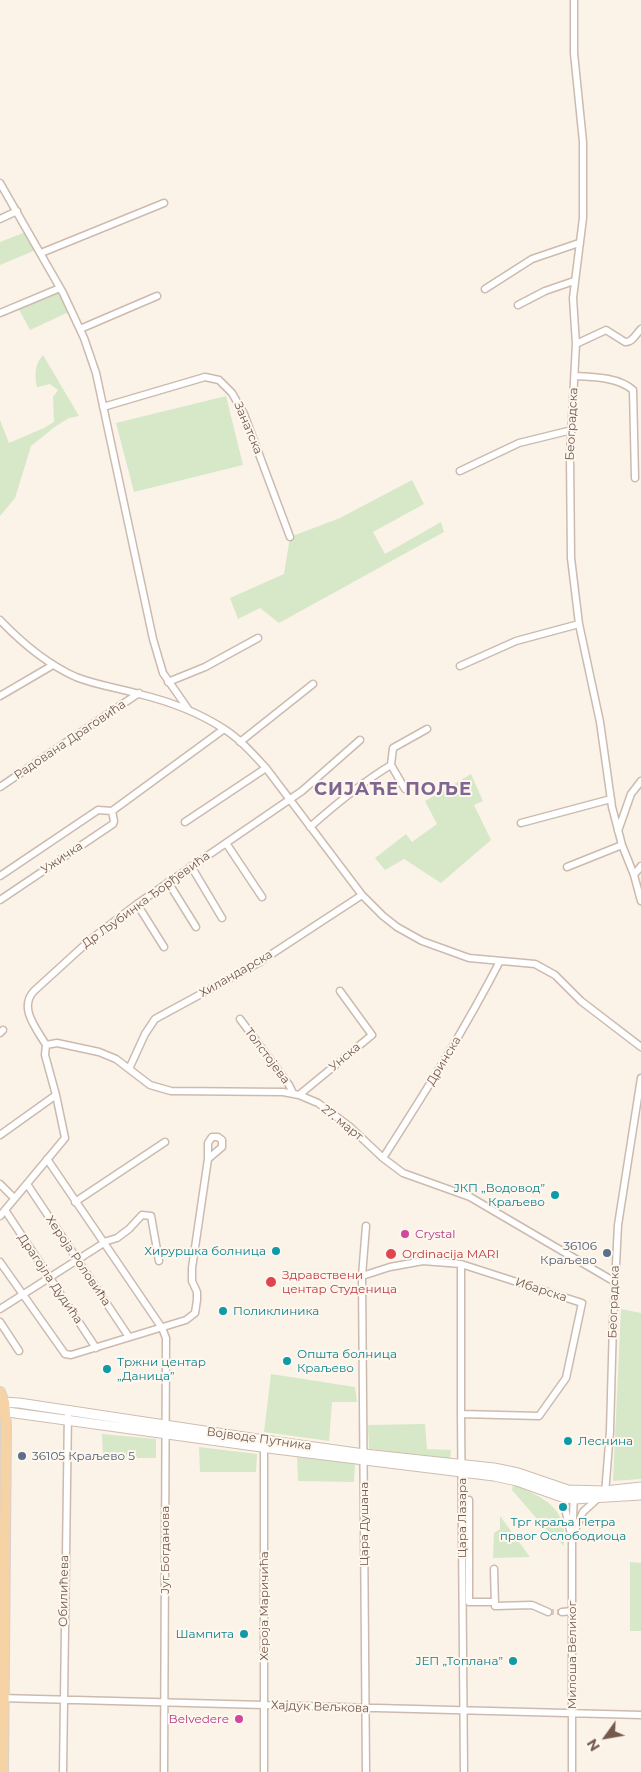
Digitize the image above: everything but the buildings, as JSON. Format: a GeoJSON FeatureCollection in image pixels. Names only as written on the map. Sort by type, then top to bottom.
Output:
{"type":"FeatureCollection","features":[{"type":"Feature","properties":{"kind":"main road","name":"Војводе Путника"},"geometry":{"type":"LineString","coordinates":[[2,1402],[22,1413],[67,1415]]}},
{"type":"Feature","properties":{"kind":"main road","name":"Војводе Путника"},"geometry":{"type":"LineString","coordinates":[[2,1402],[18,1403],[67,1415],[166,1430],[462,1469],[494,1476],[518,1477],[570,1495]]}},
{"type":"Feature","properties":{"kind":"main road"},"geometry":{"type":"LineString","coordinates":[[2,1402],[6,1426]]}},
{"type":"Feature","properties":{"kind":"main road"},"geometry":{"type":"LineString","coordinates":[[3,1772],[2,1698],[6,1426],[7,1420],[11,1416],[22,1413]]}},
{"type":"Feature","properties":{"kind":"main road"},"geometry":{"type":"LineString","coordinates":[[602,1496],[641,1487]]}},
{"type":"Feature","properties":{"kind":"main road"},"geometry":{"type":"LineString","coordinates":[[570,1495],[641,1496]]}},
{"type":"Feature","properties":{"kind":"street","name":"Београдска"},"geometry":{"type":"LineString","coordinates":[[574,0],[574,53],[583,142],[582,218],[574,281],[573,309],[576,344],[570,456],[571,558],[579,624],[600,722],[611,799],[618,832],[641,900]]}},
{"type":"Feature","properties":{"kind":"street"},"geometry":{"type":"LineString","coordinates":[[0,183],[60,288],[80,329],[96,373],[148,618],[160,665],[168,682],[188,710]]}},
{"type":"Feature","properties":{"kind":"street"},"geometry":{"type":"LineString","coordinates":[[41,253],[164,203]]}},
{"type":"Feature","properties":{"kind":"street"},"geometry":{"type":"LineString","coordinates":[[0,219],[17,211]]}},
{"type":"Feature","properties":{"kind":"street"},"geometry":{"type":"LineString","coordinates":[[485,289],[532,259],[579,243]]}},
{"type":"Feature","properties":{"kind":"street"},"geometry":{"type":"LineString","coordinates":[[518,305],[545,291],[574,281]]}},
{"type":"Feature","properties":{"kind":"street"},"geometry":{"type":"LineString","coordinates":[[0,314],[60,288]]}},
{"type":"Feature","properties":{"kind":"street"},"geometry":{"type":"LineString","coordinates":[[80,329],[157,296]]}},
{"type":"Feature","properties":{"kind":"street"},"geometry":{"type":"LineString","coordinates":[[576,344],[606,330],[625,342],[630,342],[641,329]]}},
{"type":"Feature","properties":{"kind":"street"},"geometry":{"type":"LineString","coordinates":[[575,376],[597,377],[624,385],[633,390],[635,478]]}},
{"type":"Feature","properties":{"kind":"street","name":"Занатска"},"geometry":{"type":"LineString","coordinates":[[103,407],[205,377],[220,380],[232,393],[244,414],[290,537]]}},
{"type":"Feature","properties":{"kind":"street"},"geometry":{"type":"LineString","coordinates":[[460,471],[519,443],[572,430]]}},
{"type":"Feature","properties":{"kind":"street"},"geometry":{"type":"LineString","coordinates":[[0,620],[25,644],[53,665],[77,677],[170,703],[224,728],[266,768],[362,895],[397,927],[422,941],[469,958],[535,964],[555,975],[581,1000],[641,1047]]}},
{"type":"Feature","properties":{"kind":"street"},"geometry":{"type":"LineString","coordinates":[[460,666],[516,641],[579,624]]}},
{"type":"Feature","properties":{"kind":"street"},"geometry":{"type":"LineString","coordinates":[[168,682],[205,667],[258,638]]}},
{"type":"Feature","properties":{"kind":"street"},"geometry":{"type":"LineString","coordinates":[[0,696],[53,665]]}},
{"type":"Feature","properties":{"kind":"street"},"geometry":{"type":"LineString","coordinates":[[240,742],[313,684]]}},
{"type":"Feature","properties":{"kind":"street"},"geometry":{"type":"LineString","coordinates":[[170,703],[175,698],[175,692]]}},
{"type":"Feature","properties":{"kind":"street","name":"Радована Драговића"},"geometry":{"type":"LineString","coordinates":[[0,787],[139,693]]}},
{"type":"Feature","properties":{"kind":"street","name":"Ужичка"},"geometry":{"type":"LineString","coordinates":[[0,876],[98,810],[112,811],[224,728]]}},
{"type":"Feature","properties":{"kind":"street"},"geometry":{"type":"LineString","coordinates":[[405,789],[391,765],[393,748],[427,729]]}},
{"type":"Feature","properties":{"kind":"street","name":"Др Љубинка Ђорђевића"},"geometry":{"type":"LineString","coordinates":[[46,1045],[30,1018],[27,1006],[30,996],[76,951],[137,904],[314,782],[360,740]]}},
{"type":"Feature","properties":{"kind":"street"},"geometry":{"type":"LineString","coordinates":[[310,827],[354,790],[391,765]]}},
{"type":"Feature","properties":{"kind":"street"},"geometry":{"type":"LineString","coordinates":[[185,822],[266,768]]}},
{"type":"Feature","properties":{"kind":"street"},"geometry":{"type":"LineString","coordinates":[[618,832],[631,794],[641,781]]}},
{"type":"Feature","properties":{"kind":"street"},"geometry":{"type":"LineString","coordinates":[[521,823],[611,799]]}},
{"type":"Feature","properties":{"kind":"street","name":"Ужичка"},"geometry":{"type":"LineString","coordinates":[[0,900],[113,824],[112,811]]}},
{"type":"Feature","properties":{"kind":"street"},"geometry":{"type":"LineString","coordinates":[[226,843],[262,897]]}},
{"type":"Feature","properties":{"kind":"street"},"geometry":{"type":"LineString","coordinates":[[567,867],[622,845]]}},
{"type":"Feature","properties":{"kind":"street"},"geometry":{"type":"LineString","coordinates":[[191,866],[222,918]]}},
{"type":"Feature","properties":{"kind":"street"},"geometry":{"type":"LineString","coordinates":[[634,875],[641,866]]}},
{"type":"Feature","properties":{"kind":"street"},"geometry":{"type":"LineString","coordinates":[[168,882],[196,927]]}},
{"type":"Feature","properties":{"kind":"street","name":"Хиландарска"},"geometry":{"type":"LineString","coordinates":[[129,1069],[145,1034],[156,1019],[258,963],[362,895]]}},
{"type":"Feature","properties":{"kind":"street"},"geometry":{"type":"LineString","coordinates":[[137,904],[164,947]]}},
{"type":"Feature","properties":{"kind":"street","name":"Дринска"},"geometry":{"type":"LineString","coordinates":[[383,1158],[434,1078],[500,961]]}},
{"type":"Feature","properties":{"kind":"street","name":"Унска"},"geometry":{"type":"LineString","coordinates":[[296,1094],[372,1035],[340,991]]}},
{"type":"Feature","properties":{"kind":"street","name":"Толстојева"},"geometry":{"type":"LineString","coordinates":[[240,1019],[296,1094]]}},
{"type":"Feature","properties":{"kind":"street","name":"27. март"},"geometry":{"type":"LineString","coordinates":[[46,1045],[58,1043],[99,1052],[116,1059],[150,1085],[171,1091],[296,1094],[318,1103],[349,1126],[383,1158],[403,1172],[470,1197],[615,1282]]}},
{"type":"Feature","properties":{"kind":"street"},"geometry":{"type":"LineString","coordinates":[[0,1216],[65,1138],[45,1055],[46,1045]]}},
{"type":"Feature","properties":{"kind":"street","name":"Београдска"},"geometry":{"type":"LineString","coordinates":[[602,1496],[610,1431],[618,1225],[641,1078]]}},
{"type":"Feature","properties":{"kind":"street"},"geometry":{"type":"LineString","coordinates":[[0,1135],[56,1095]]}},
{"type":"Feature","properties":{"kind":"street"},"geometry":{"type":"LineString","coordinates":[[75,1202],[165,1142]]}},
{"type":"Feature","properties":{"kind":"street","name":"Југ Богданова"},"geometry":{"type":"LineString","coordinates":[[47,1159],[162,1328],[166,1343],[164,1772]]}},
{"type":"Feature","properties":{"kind":"street"},"geometry":{"type":"LineString","coordinates":[[0,1262],[65,1354],[71,1355],[96,1348],[186,1320],[195,1313],[197,1292],[192,1281],[192,1268],[208,1159]]}},
{"type":"Feature","properties":{"kind":"street"},"geometry":{"type":"LineString","coordinates":[[0,1184],[14,1198]]}},
{"type":"Feature","properties":{"kind":"street","name":"Хероја Роловића"},"geometry":{"type":"LineString","coordinates":[[27,1184],[129,1337]]}},
{"type":"Feature","properties":{"kind":"street","name":"Драгојла Дудића"},"geometry":{"type":"LineString","coordinates":[[5,1210],[96,1348]]}},
{"type":"Feature","properties":{"kind":"street"},"geometry":{"type":"LineString","coordinates":[[0,1310],[104,1243],[129,1230],[142,1215],[148,1215],[152,1219],[159,1261]]}},
{"type":"Feature","properties":{"kind":"street","name":"Цара Душана"},"geometry":{"type":"LineString","coordinates":[[366,1226],[362,1276],[366,1772]]}},
{"type":"Feature","properties":{"kind":"street","name":"Ибарска"},"geometry":{"type":"LineString","coordinates":[[362,1276],[390,1267],[423,1261],[462,1264],[582,1303],[566,1378],[539,1416],[461,1414]]}},
{"type":"Feature","properties":{"kind":"street","name":"Цара Лазара"},"geometry":{"type":"LineString","coordinates":[[462,1264],[461,1414],[464,1772]]}},
{"type":"Feature","properties":{"kind":"street"},"geometry":{"type":"LineString","coordinates":[[0,1322],[20,1351]]}},
{"type":"Feature","properties":{"kind":"street","name":"Обилићева"},"geometry":{"type":"LineString","coordinates":[[63,1772],[67,1415]]}},
{"type":"Feature","properties":{"kind":"street","name":"Хероја Маричића"},"geometry":{"type":"LineString","coordinates":[[264,1444],[264,1772]]}},
{"type":"Feature","properties":{"kind":"street"},"geometry":{"type":"LineString","coordinates":[[570,1495],[572,1538]]}},
{"type":"Feature","properties":{"kind":"street"},"geometry":{"type":"LineString","coordinates":[[572,1538],[583,1512],[602,1496]]}},
{"type":"Feature","properties":{"kind":"street","name":"Цара Лазара"},"geometry":{"type":"LineString","coordinates":[[469,1500],[468,1602],[494,1602]]}},
{"type":"Feature","properties":{"kind":"street","name":"Милоша Великог"},"geometry":{"type":"LineString","coordinates":[[572,1538],[572,1772]]}},
{"type":"Feature","properties":{"kind":"street"},"geometry":{"type":"LineString","coordinates":[[494,1570],[494,1606],[532,1605],[548,1612]]}},
{"type":"Feature","properties":{"kind":"street"},"geometry":{"type":"LineString","coordinates":[[562,1612],[572,1612]]}},
{"type":"Feature","properties":{"kind":"street","name":"Хајдук Вељкова"},"geometry":{"type":"LineString","coordinates":[[2,1698],[464,1712],[641,1715]]}},
{"type":"Feature","properties":{"kind":"green space"},"geometry":{"type":"Polygon","coordinates":[[[28,231],[38,249],[0,265],[0,242],[28,231]]]}},
{"type":"Feature","properties":{"kind":"green space"},"geometry":{"type":"Polygon","coordinates":[[[60,288],[71,311],[30,330],[17,306],[60,288]]]}},
{"type":"Feature","properties":{"kind":"green space"},"geometry":{"type":"Polygon","coordinates":[[[43,355],[79,416],[69,418],[56,426],[31,446],[15,498],[0,516],[0,420],[9,443],[54,422],[53,397],[58,390],[50,384],[37,387],[36,383],[35,374],[37,366],[43,355]]]}},
{"type":"Feature","properties":{"kind":"green space"},"geometry":{"type":"Polygon","coordinates":[[[226,396],[243,465],[134,492],[116,423],[226,396]]]}},
{"type":"Feature","properties":{"kind":"green space"},"geometry":{"type":"Polygon","coordinates":[[[412,480],[424,504],[373,532],[385,554],[441,522],[444,532],[279,623],[260,608],[238,619],[230,598],[284,574],[290,537],[340,518],[412,480]]]}},
{"type":"Feature","properties":{"kind":"green space"},"geometry":{"type":"Polygon","coordinates":[[[471,774],[483,801],[474,805],[491,840],[441,883],[404,859],[385,870],[375,858],[406,834],[412,842],[437,824],[425,801],[471,774]]]}},
{"type":"Feature","properties":{"kind":"green space"},"geometry":{"type":"Polygon","coordinates":[[[621,1309],[641,1313],[641,1479],[613,1481],[621,1309]]]}},
{"type":"Feature","properties":{"kind":"green space"},"geometry":{"type":"Polygon","coordinates":[[[271,1374],[355,1387],[357,1402],[332,1402],[329,1441],[264,1432],[271,1374]]]}},
{"type":"Feature","properties":{"kind":"green space"},"geometry":{"type":"Polygon","coordinates":[[[425,1424],[427,1449],[451,1450],[450,1460],[369,1449],[368,1425],[425,1424]]]}},
{"type":"Feature","properties":{"kind":"green space"},"geometry":{"type":"Polygon","coordinates":[[[102,1434],[156,1439],[156,1458],[103,1458],[102,1434]]]}},
{"type":"Feature","properties":{"kind":"green space"},"geometry":{"type":"Polygon","coordinates":[[[199,1447],[257,1454],[256,1472],[200,1472],[199,1447]]]}},
{"type":"Feature","properties":{"kind":"green space"},"geometry":{"type":"Polygon","coordinates":[[[297,1457],[355,1463],[354,1482],[298,1481],[297,1457]]]}},
{"type":"Feature","properties":{"kind":"green space"},"geometry":{"type":"Polygon","coordinates":[[[513,1484],[544,1499],[556,1511],[564,1529],[564,1546],[551,1535],[512,1490],[513,1484]]]}},
{"type":"Feature","properties":{"kind":"green space"},"geometry":{"type":"Polygon","coordinates":[[[500,1516],[530,1557],[493,1558],[494,1533],[500,1529],[500,1516]]]}},
{"type":"Feature","properties":{"kind":"green space"},"geometry":{"type":"Polygon","coordinates":[[[630,1562],[641,1563],[641,1631],[630,1631],[630,1562]]]}},
{"type":"Feature","properties":{"kind":"tunnel"},"geometry":{"type":"LineString","coordinates":[[548,1612],[562,1612]]}},
{"type":"Feature","properties":{"kind":"place","name":"ЈКП „Водовод” Краљево"},"geometry":{"type":"Point","coordinates":[555,1195]}},
{"type":"Feature","properties":{"kind":"place","name":"Crystal"},"geometry":{"type":"Point","coordinates":[405,1234]}},
{"type":"Feature","properties":{"kind":"place","name":"Хируршка болница"},"geometry":{"type":"Point","coordinates":[276,1251]}},
{"type":"Feature","properties":{"kind":"place","name":"36106 Краљево"},"geometry":{"type":"Point","coordinates":[607,1253]}},
{"type":"Feature","properties":{"kind":"place","name":"Ordinacija MARI"},"geometry":{"type":"Point","coordinates":[391,1254]}},
{"type":"Feature","properties":{"kind":"place","name":"Здравствени центар Студеница"},"geometry":{"type":"Point","coordinates":[271,1282]}},
{"type":"Feature","properties":{"kind":"place","name":"Поликлиника"},"geometry":{"type":"Point","coordinates":[223,1311]}},
{"type":"Feature","properties":{"kind":"place","name":"Општа болница Краљево"},"geometry":{"type":"Point","coordinates":[287,1361]}},
{"type":"Feature","properties":{"kind":"place","name":"Тржни центар „Даница”"},"geometry":{"type":"Point","coordinates":[107,1369]}},
{"type":"Feature","properties":{"kind":"place","name":"Леснина"},"geometry":{"type":"Point","coordinates":[568,1441]}},
{"type":"Feature","properties":{"kind":"place","name":"36105 Краљево 5"},"geometry":{"type":"Point","coordinates":[22,1456]}},
{"type":"Feature","properties":{"kind":"place","name":"Трг краља Петра првог Ослободиоца"},"geometry":{"type":"Point","coordinates":[563,1507]}},
{"type":"Feature","properties":{"kind":"place","name":"Шампита"},"geometry":{"type":"Point","coordinates":[244,1634]}},
{"type":"Feature","properties":{"kind":"place","name":"ЈЕП „Топлана”"},"geometry":{"type":"Point","coordinates":[513,1661]}},
{"type":"Feature","properties":{"kind":"place","name":"Belvedere"},"geometry":{"type":"Point","coordinates":[239,1719]}},
{"type":"Feature","properties":{"kind":"district","name":"СИЈАЋЕ ПОЉЕ"},"geometry":{"type":"Point","coordinates":[393,790]}}]}
